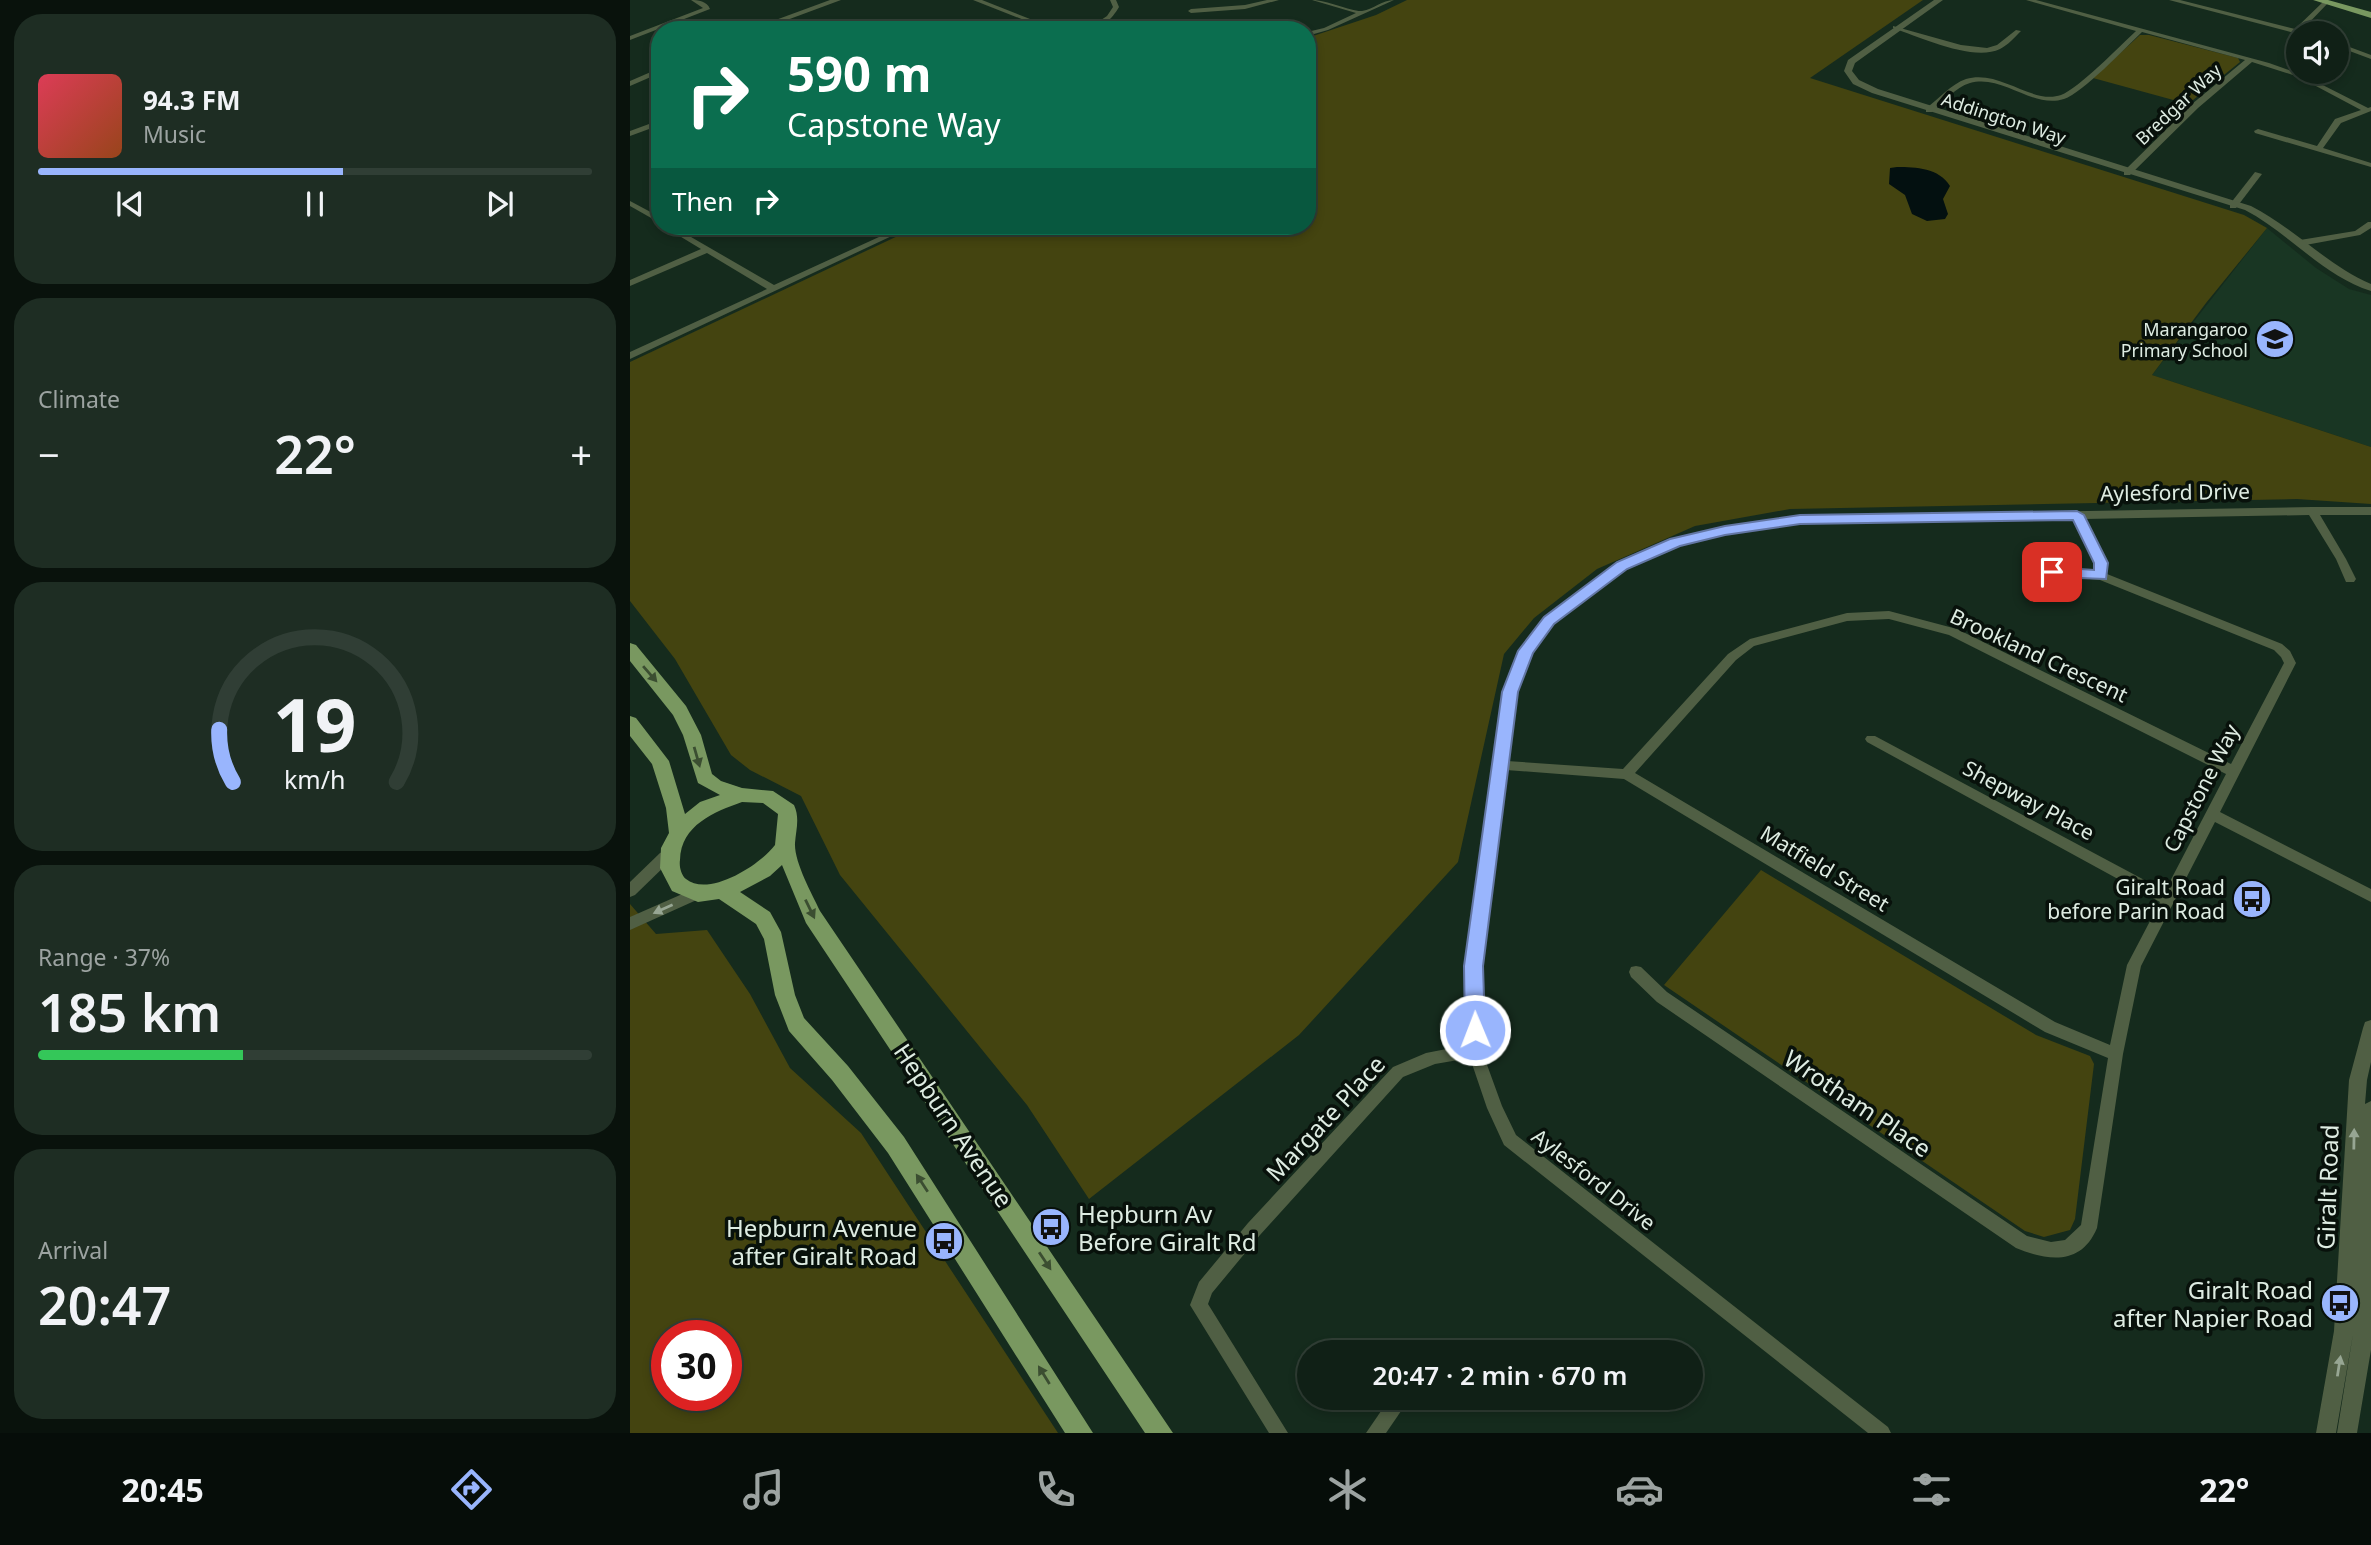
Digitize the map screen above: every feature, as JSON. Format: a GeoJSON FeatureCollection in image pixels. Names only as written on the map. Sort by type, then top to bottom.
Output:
{"type":"FeatureCollection","features":[{"type":"Feature","properties":{"kind":"main road"},"geometry":{"type":"LineString","coordinates":[[2339,0],[2371,8]]}},
{"type":"Feature","properties":{"kind":"main road"},"geometry":{"type":"LineString","coordinates":[[2322,1],[2371,15]]}},
{"type":"Feature","properties":{"kind":"main road"},"geometry":{"type":"LineString","coordinates":[[630,649],[680,711],[692,735],[704,778],[715,786],[742,795],[766,796],[787,810],[790,832],[786,846],[771,864],[745,883],[722,890],[696,894],[681,888],[668,876],[664,857],[677,830],[691,816],[710,804],[742,795]]}},
{"type":"Feature","properties":{"kind":"main road"},"geometry":{"type":"LineString","coordinates":[[630,723],[660,761],[676,808],[677,830]]}},
{"type":"Feature","properties":{"kind":"main road","name":"Hepburn Avenue"},"geometry":{"type":"LineString","coordinates":[[786,846],[795,878],[813,917],[1160,1433]]}},
{"type":"Feature","properties":{"kind":"main road"},"geometry":{"type":"LineString","coordinates":[[722,890],[762,918],[774,938],[785,995],[796,1024],[840,1073],[896,1144],[1080,1433]]}},
{"type":"Feature","properties":{"kind":"street"},"geometry":{"type":"LineString","coordinates":[[675,21],[707,9],[694,0]]}},
{"type":"Feature","properties":{"kind":"street"},"geometry":{"type":"LineString","coordinates":[[776,21],[833,0]]}},
{"type":"Feature","properties":{"kind":"street"},"geometry":{"type":"LineString","coordinates":[[976,0],[1031,20]]}},
{"type":"Feature","properties":{"kind":"street"},"geometry":{"type":"LineString","coordinates":[[1104,21],[1110,17],[1116,7],[1113,0]]}},
{"type":"Feature","properties":{"kind":"street"},"geometry":{"type":"LineString","coordinates":[[1191,11],[1245,7],[1276,0]]}},
{"type":"Feature","properties":{"kind":"street"},"geometry":{"type":"LineString","coordinates":[[1315,0],[1362,13]]}},
{"type":"Feature","properties":{"kind":"street"},"geometry":{"type":"LineString","coordinates":[[1316,31],[1391,0]]}},
{"type":"Feature","properties":{"kind":"street","name":"Addington Way"},"geometry":{"type":"LineString","coordinates":[[1897,27],[1933,0]]}},
{"type":"Feature","properties":{"kind":"street","name":"Addington Way"},"geometry":{"type":"LineString","coordinates":[[1939,0],[1846,62],[1845,74],[1861,88],[2234,204],[2271,222],[2350,279],[2371,288]]}},
{"type":"Feature","properties":{"kind":"street"},"geometry":{"type":"LineString","coordinates":[[2029,0],[2301,76],[2369,109]]}},
{"type":"Feature","properties":{"kind":"street"},"geometry":{"type":"LineString","coordinates":[[2051,6],[2058,0]]}},
{"type":"Feature","properties":{"kind":"street"},"geometry":{"type":"LineString","coordinates":[[2172,0],[2286,28]]}},
{"type":"Feature","properties":{"kind":"street"},"geometry":{"type":"LineString","coordinates":[[2308,21],[2322,1]]}},
{"type":"Feature","properties":{"kind":"street"},"geometry":{"type":"LineString","coordinates":[[1897,27],[1969,49],[1984,50],[1994,49],[2018,31]]}},
{"type":"Feature","properties":{"kind":"street"},"geometry":{"type":"LineString","coordinates":[[630,38],[651,30]]}},
{"type":"Feature","properties":{"kind":"street"},"geometry":{"type":"LineString","coordinates":[[1930,110],[1965,82],[1973,80],[1992,82],[2046,98],[2066,97],[2141,30]]}},
{"type":"Feature","properties":{"kind":"street"},"geometry":{"type":"LineString","coordinates":[[2349,49],[2371,57]]}},
{"type":"Feature","properties":{"kind":"street","name":"Bredgar Way"},"geometry":{"type":"LineString","coordinates":[[2128,172],[2195,106],[2250,60]]}},
{"type":"Feature","properties":{"kind":"street"},"geometry":{"type":"LineString","coordinates":[[630,84],[651,74]]}},
{"type":"Feature","properties":{"kind":"street"},"geometry":{"type":"LineString","coordinates":[[2319,149],[2338,121],[2369,109]]}},
{"type":"Feature","properties":{"kind":"street"},"geometry":{"type":"LineString","coordinates":[[630,134],[651,126]]}},
{"type":"Feature","properties":{"kind":"street"},"geometry":{"type":"LineString","coordinates":[[2258,131],[2371,165]]}},
{"type":"Feature","properties":{"kind":"street"},"geometry":{"type":"LineString","coordinates":[[2234,204],[2259,174]]}},
{"type":"Feature","properties":{"kind":"street"},"geometry":{"type":"LineString","coordinates":[[630,202],[651,215]]}},
{"type":"Feature","properties":{"kind":"street"},"geometry":{"type":"LineString","coordinates":[[2301,243],[2357,233],[2371,224]]}},
{"type":"Feature","properties":{"kind":"street"},"geometry":{"type":"LineString","coordinates":[[682,235],[774,289]]}},
{"type":"Feature","properties":{"kind":"street"},"geometry":{"type":"LineString","coordinates":[[630,356],[890,235]]}},
{"type":"Feature","properties":{"kind":"street"},"geometry":{"type":"LineString","coordinates":[[630,283],[706,250]]}},
{"type":"Feature","properties":{"kind":"street"},"geometry":{"type":"LineString","coordinates":[[2312,511],[2342,559],[2350,579]]}},
{"type":"Feature","properties":{"kind":"street","name":"Aylesford Drive"},"geometry":{"type":"LineString","coordinates":[[1882,1433],[1510,1140],[1495,1108],[1475,1051],[1473,966],[1510,692],[1526,651],[1549,620],[1622,566],[1675,542],[1725,530],[1800,520],[2371,511]]}},
{"type":"Feature","properties":{"kind":"street"},"geometry":{"type":"LineString","coordinates":[[2077,515],[2101,563],[2101,576]]}},
{"type":"Feature","properties":{"kind":"street","name":"Capstone Way"},"geometry":{"type":"LineString","coordinates":[[2052,572],[2101,576],[2278,647],[2286,654],[2290,663],[2134,965],[2116,1054],[2089,1228],[2081,1241],[2064,1250]]}},
{"type":"Feature","properties":{"kind":"street","name":"Brookland Crescent"},"geometry":{"type":"LineString","coordinates":[[1626,774],[1732,657],[1750,643],[1847,617],[1889,615],[1953,632],[2233,771]]}},
{"type":"Feature","properties":{"kind":"street","name":"Shepway Place"},"geometry":{"type":"LineString","coordinates":[[1871,739],[2167,899]]}},
{"type":"Feature","properties":{"kind":"street","name":"Matfield Street"},"geometry":{"type":"LineString","coordinates":[[1500,765],[1626,774],[2050,1027],[2116,1054]]}},
{"type":"Feature","properties":{"kind":"street"},"geometry":{"type":"LineString","coordinates":[[2211,814],[2371,895]]}},
{"type":"Feature","properties":{"kind":"street"},"geometry":{"type":"LineString","coordinates":[[630,891],[664,857]]}},
{"type":"Feature","properties":{"kind":"street"},"geometry":{"type":"LineString","coordinates":[[630,923],[696,894]]}},
{"type":"Feature","properties":{"kind":"street","name":"Wrotham Place"},"geometry":{"type":"LineString","coordinates":[[1636,972],[1662,997],[2022,1242],[2044,1251],[2064,1250]]}},
{"type":"Feature","properties":{"kind":"street","name":"Giralt Road"},"geometry":{"type":"LineString","coordinates":[[2326,1433],[2364,1225],[2356,1099],[2361,1062],[2371,1028]]}},
{"type":"Feature","properties":{"kind":"street","name":"Margate Place"},"geometry":{"type":"LineString","coordinates":[[1279,1433],[1199,1305],[1205,1288],[1254,1229],[1398,1072],[1414,1063],[1442,1054],[1475,1051]]}},
{"type":"Feature","properties":{"kind":"street","name":"Giralt Road"},"geometry":{"type":"LineString","coordinates":[[2347,1433],[2363,1339],[2364,1225],[2371,1110]]}},
{"type":"Feature","properties":{"kind":"street"},"geometry":{"type":"LineString","coordinates":[[1375,1433],[1392,1410]]}},
{"type":"Feature","properties":{"kind":"shaded area"},"geometry":{"type":"Polygon","coordinates":[[[1407,0],[1923,0],[1810,78],[2244,215],[2267,228],[2152,375],[2371,447],[2371,504],[2297,499],[1790,509],[1695,526],[1597,569],[1534,618],[1504,654],[1458,862],[1299,1035],[1089,1199],[1027,1105],[840,875],[801,796],[750,770],[731,755],[675,659],[630,601],[630,362],[900,235],[1316,235],[1316,35],[1376,15],[1407,0]]]}},
{"type":"Feature","properties":{"kind":"shaded area"},"geometry":{"type":"Polygon","coordinates":[[[2140,35],[2238,58],[2240,62],[2188,104],[2093,78],[2140,35]]]}},
{"type":"Feature","properties":{"kind":"shaded area"},"geometry":{"type":"Polygon","coordinates":[[[1890,168],[1926,170],[1945,180],[1950,186],[1943,199],[1948,214],[1945,219],[1927,221],[1912,214],[1905,195],[1889,184],[1890,168]]]}},
{"type":"Feature","properties":{"kind":"shaded area","name":"Marangaroo Primary School"},"geometry":{"type":"Polygon","coordinates":[[[2267,228],[2316,268],[2349,289],[2371,295],[2371,447],[2152,375],[2267,228]]]}},
{"type":"Feature","properties":{"kind":"shaded area"},"geometry":{"type":"Polygon","coordinates":[[[1761,870],[2036,1035],[2090,1056],[2094,1064],[2075,1219],[2070,1230],[2044,1237],[2025,1231],[1664,985],[1761,870]]]}},
{"type":"Feature","properties":{"kind":"shaded area"},"geometry":{"type":"Polygon","coordinates":[[[630,904],[656,934],[707,930],[750,994],[790,1068],[861,1133],[1058,1433],[630,1433],[630,904]]]}},
{"type":"Feature","properties":{"kind":"place","name":"Marangaroo Primary School"},"geometry":{"type":"Point","coordinates":[2275,339]}},
{"type":"Feature","properties":{"kind":"place","name":"Giralt Road before Parin Road"},"geometry":{"type":"Point","coordinates":[2252,899]}},
{"type":"Feature","properties":{"kind":"place","name":"Hepburn Av Before Giralt Rd"},"geometry":{"type":"Point","coordinates":[1051,1227]}},
{"type":"Feature","properties":{"kind":"place","name":"Hepburn Avenue after Giralt Road"},"geometry":{"type":"Point","coordinates":[944,1241]}},
{"type":"Feature","properties":{"kind":"place","name":"Giralt Road after Napier Road"},"geometry":{"type":"Point","coordinates":[2340,1303]}},
{"type":"Feature","properties":{"kind":"route"},"geometry":{"type":"LineString","coordinates":[[1475,1030],[1473,966],[1510,692],[1526,651],[1549,620],[1622,566],[1675,542],[1725,530],[1800,520],[2077,515],[2101,563],[2101,576],[2052,572]]}}]}
